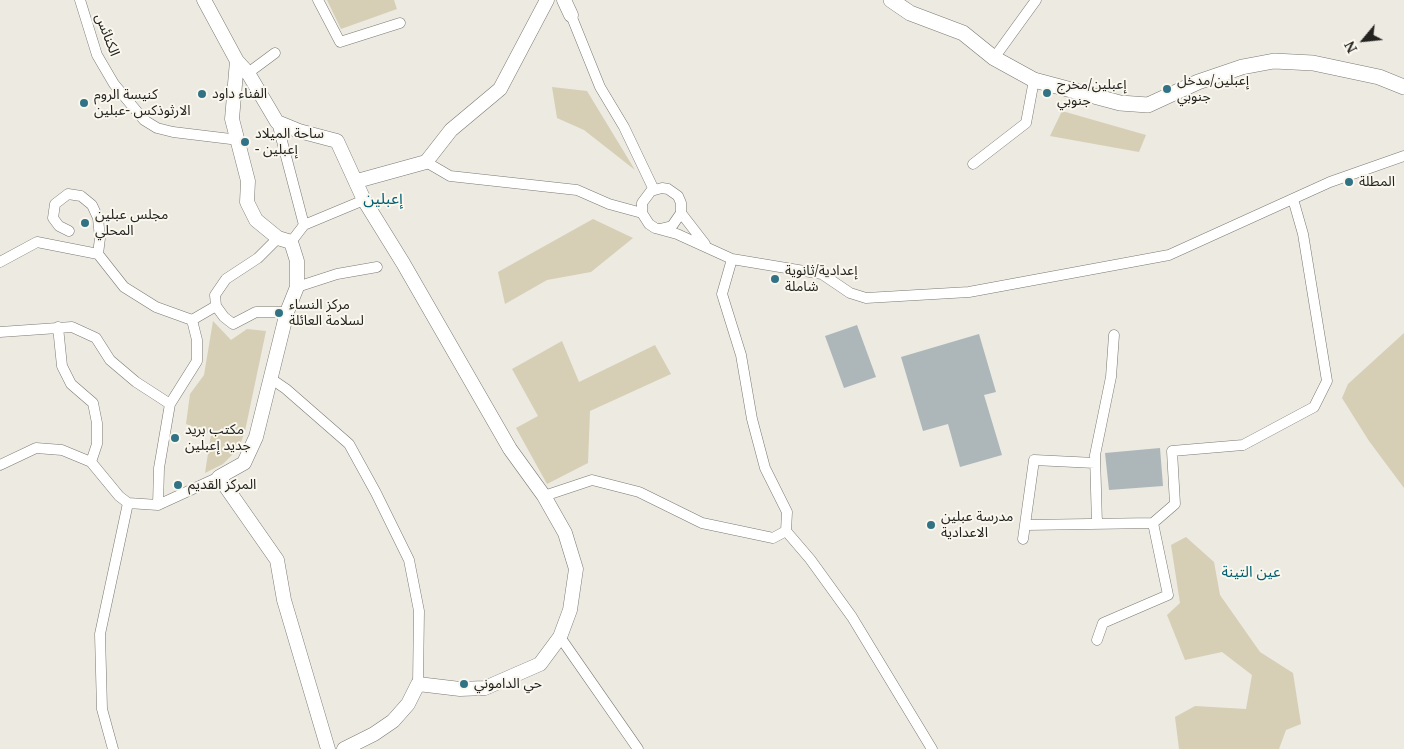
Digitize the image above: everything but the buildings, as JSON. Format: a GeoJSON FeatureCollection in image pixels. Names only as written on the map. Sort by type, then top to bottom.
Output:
{"type":"FeatureCollection","features":[{"type":"Feature","properties":{"kind":"main road"},"geometry":{"type":"LineString","coordinates":[[891,0],[910,13],[963,33],[994,58],[1034,80],[1120,103],[1144,106],[1207,79],[1242,67],[1274,61],[1313,63],[1379,77],[1404,87]]}},
{"type":"Feature","properties":{"kind":"street","name":"الكنائس"},"geometry":{"type":"LineString","coordinates":[[80,0],[96,55],[114,84],[144,120],[157,128],[173,132],[239,140]]}},
{"type":"Feature","properties":{"kind":"street"},"geometry":{"type":"LineString","coordinates":[[204,0],[237,61],[248,73],[278,122],[304,225]]}},
{"type":"Feature","properties":{"kind":"street"},"geometry":{"type":"LineString","coordinates":[[318,0],[340,42],[400,23]]}},
{"type":"Feature","properties":{"kind":"street"},"geometry":{"type":"LineString","coordinates":[[357,181],[426,162],[451,130],[500,90],[547,0]]}},
{"type":"Feature","properties":{"kind":"street"},"geometry":{"type":"LineString","coordinates":[[564,0],[600,87],[624,127],[654,190]]}},
{"type":"Feature","properties":{"kind":"street"},"geometry":{"type":"LineString","coordinates":[[569,0],[571,15]]}},
{"type":"Feature","properties":{"kind":"street"},"geometry":{"type":"LineString","coordinates":[[994,58],[1036,0]]}},
{"type":"Feature","properties":{"kind":"street"},"geometry":{"type":"LineString","coordinates":[[248,73],[275,53]]}},
{"type":"Feature","properties":{"kind":"street"},"geometry":{"type":"LineString","coordinates":[[0,465],[36,448],[62,450],[91,462],[118,496],[128,503],[158,505],[219,477],[244,463],[256,437],[287,312],[297,287],[297,261],[285,240],[256,220],[247,202],[248,181],[239,140],[232,119],[237,61]]}},
{"type":"Feature","properties":{"kind":"street"},"geometry":{"type":"LineString","coordinates":[[973,164],[1026,123],[1034,80]]}},
{"type":"Feature","properties":{"kind":"street"},"geometry":{"type":"LineString","coordinates":[[278,122],[299,131],[337,141],[357,181],[364,200],[403,263],[510,449],[544,496],[565,533],[576,569],[570,610],[560,637],[540,664],[484,688],[460,689],[418,684]]}},
{"type":"Feature","properties":{"kind":"street"},"geometry":{"type":"LineString","coordinates":[[660,229],[672,226],[681,213],[681,202],[674,192],[662,188],[654,190],[644,199],[642,213],[649,224],[660,229],[709,248],[732,259],[822,274],[850,293],[866,298],[969,292],[1169,255],[1330,182],[1404,156]]}},
{"type":"Feature","properties":{"kind":"street"},"geometry":{"type":"LineString","coordinates":[[426,162],[450,176],[577,190],[609,204],[642,213]]}},
{"type":"Feature","properties":{"kind":"street"},"geometry":{"type":"LineString","coordinates":[[69,231],[59,226],[53,218],[55,204],[68,194],[81,196],[92,205],[98,218],[100,238],[98,254]]}},
{"type":"Feature","properties":{"kind":"street"},"geometry":{"type":"LineString","coordinates":[[1026,525],[1153,523],[1175,504],[1172,451],[1243,445],[1314,407],[1327,381],[1303,234],[1293,199]]}},
{"type":"Feature","properties":{"kind":"street"},"geometry":{"type":"LineString","coordinates":[[287,312],[256,312],[233,324],[224,317],[216,306],[215,294],[226,279],[285,240],[304,225],[364,200]]}},
{"type":"Feature","properties":{"kind":"street"},"geometry":{"type":"LineString","coordinates":[[681,213],[709,248]]}},
{"type":"Feature","properties":{"kind":"street"},"geometry":{"type":"LineString","coordinates":[[0,262],[37,242],[98,254],[124,287],[156,307],[192,320]]}},
{"type":"Feature","properties":{"kind":"street"},"geometry":{"type":"LineString","coordinates":[[732,259],[722,294],[741,355],[752,419],[765,468],[787,512],[786,531],[810,559],[852,617],[932,749]]}},
{"type":"Feature","properties":{"kind":"street"},"geometry":{"type":"LineString","coordinates":[[297,287],[337,274],[377,267]]}},
{"type":"Feature","properties":{"kind":"street"},"geometry":{"type":"LineString","coordinates":[[192,320],[216,306]]}},
{"type":"Feature","properties":{"kind":"street"},"geometry":{"type":"LineString","coordinates":[[158,505],[159,468],[170,404],[197,361],[197,340],[192,320]]}},
{"type":"Feature","properties":{"kind":"street"},"geometry":{"type":"LineString","coordinates":[[58,327],[62,366],[71,384],[93,403],[97,423],[97,444],[91,462]]}},
{"type":"Feature","properties":{"kind":"street"},"geometry":{"type":"LineString","coordinates":[[0,332],[72,327],[96,338],[110,360],[136,382],[170,404]]}},
{"type":"Feature","properties":{"kind":"street"},"geometry":{"type":"LineString","coordinates":[[1097,524],[1095,463],[1111,377],[1114,335]]}},
{"type":"Feature","properties":{"kind":"street"},"geometry":{"type":"LineString","coordinates":[[270,378],[286,389],[349,444],[409,560],[419,611],[418,684],[408,704],[392,721],[374,734],[344,749]]}},
{"type":"Feature","properties":{"kind":"street"},"geometry":{"type":"LineString","coordinates":[[1023,539],[1034,460],[1095,463]]}},
{"type":"Feature","properties":{"kind":"street"},"geometry":{"type":"LineString","coordinates":[[219,477],[277,560],[284,600],[328,749]]}},
{"type":"Feature","properties":{"kind":"street"},"geometry":{"type":"LineString","coordinates":[[544,496],[592,480],[639,492],[702,523],[773,538],[786,531]]}},
{"type":"Feature","properties":{"kind":"street"},"geometry":{"type":"LineString","coordinates":[[113,749],[102,709],[100,634],[128,503]]}},
{"type":"Feature","properties":{"kind":"street"},"geometry":{"type":"LineString","coordinates":[[1096,640],[1103,623],[1168,594],[1153,523]]}},
{"type":"Feature","properties":{"kind":"street"},"geometry":{"type":"LineString","coordinates":[[560,637],[638,749]]}},
{"type":"Feature","properties":{"kind":"shaded area"},"geometry":{"type":"Polygon","coordinates":[[[327,0],[394,0],[397,9],[341,29],[327,0]]]}},
{"type":"Feature","properties":{"kind":"shaded area"},"geometry":{"type":"Polygon","coordinates":[[[552,87],[587,91],[635,170],[584,130],[557,118],[552,87]]]}},
{"type":"Feature","properties":{"kind":"shaded area"},"geometry":{"type":"Polygon","coordinates":[[[1062,111],[1146,135],[1139,152],[1050,136],[1062,111]]]}},
{"type":"Feature","properties":{"kind":"shaded area"},"geometry":{"type":"Polygon","coordinates":[[[593,219],[633,238],[591,272],[547,280],[505,304],[498,272],[593,219]]]}},
{"type":"Feature","properties":{"kind":"shaded area"},"geometry":{"type":"Polygon","coordinates":[[[213,321],[231,340],[247,329],[266,331],[245,431],[239,448],[223,464],[205,473],[211,434],[186,424],[190,394],[204,375],[213,321]]]}},
{"type":"Feature","properties":{"kind":"shaded area"},"geometry":{"type":"Polygon","coordinates":[[[1404,333],[1404,488],[1369,441],[1342,398],[1348,384],[1404,333]]]}},
{"type":"Feature","properties":{"kind":"shaded area"},"geometry":{"type":"Polygon","coordinates":[[[562,341],[579,382],[655,345],[671,374],[590,411],[588,463],[547,484],[516,428],[538,416],[512,369],[562,341]]]}},
{"type":"Feature","properties":{"kind":"shaded area"},"geometry":{"type":"Polygon","coordinates":[[[1186,537],[1214,562],[1220,595],[1260,652],[1293,673],[1301,724],[1286,730],[1279,749],[1179,749],[1175,717],[1195,706],[1246,709],[1252,675],[1222,652],[1185,660],[1167,615],[1180,603],[1171,545],[1186,537]]]}},
{"type":"Feature","properties":{"kind":"place","name":"إعبلين/مدخل جنوبي"},"geometry":{"type":"Point","coordinates":[1167,89]}},
{"type":"Feature","properties":{"kind":"place","name":"إعبلين/مخرج جنوبي"},"geometry":{"type":"Point","coordinates":[1047,93]}},
{"type":"Feature","properties":{"kind":"place","name":"الفناء داود"},"geometry":{"type":"Point","coordinates":[202,94]}},
{"type":"Feature","properties":{"kind":"place","name":"كنيسة الروم الارثوذكس -عبلين"},"geometry":{"type":"Point","coordinates":[84,103]}},
{"type":"Feature","properties":{"kind":"place","name":"ساحة الميلاد - إعبلين"},"geometry":{"type":"Point","coordinates":[245,142]}},
{"type":"Feature","properties":{"kind":"place","name":"المطلة"},"geometry":{"type":"Point","coordinates":[1349,182]}},
{"type":"Feature","properties":{"kind":"place","name":"مجلس عبلين المحلي"},"geometry":{"type":"Point","coordinates":[85,223]}},
{"type":"Feature","properties":{"kind":"place","name":"إعدادية/ثانوية شاملة"},"geometry":{"type":"Point","coordinates":[775,279]}},
{"type":"Feature","properties":{"kind":"place","name":"مركز النساء لسلامة العائلة"},"geometry":{"type":"Point","coordinates":[279,313]}},
{"type":"Feature","properties":{"kind":"place","name":"مكتب بريد جديد إعبلين"},"geometry":{"type":"Point","coordinates":[175,438]}},
{"type":"Feature","properties":{"kind":"place","name":"المركز القديم"},"geometry":{"type":"Point","coordinates":[178,485]}},
{"type":"Feature","properties":{"kind":"place","name":"مدرسة عبلين الاعدادية"},"geometry":{"type":"Point","coordinates":[931,525]}},
{"type":"Feature","properties":{"kind":"place","name":"حي الداموني"},"geometry":{"type":"Point","coordinates":[464,684]}},
{"type":"Feature","properties":{"kind":"district","name":"إعبلين"},"geometry":{"type":"Point","coordinates":[383,199]}},
{"type":"Feature","properties":{"kind":"district","name":"عين التينة"},"geometry":{"type":"Point","coordinates":[1251,573]}}]}
